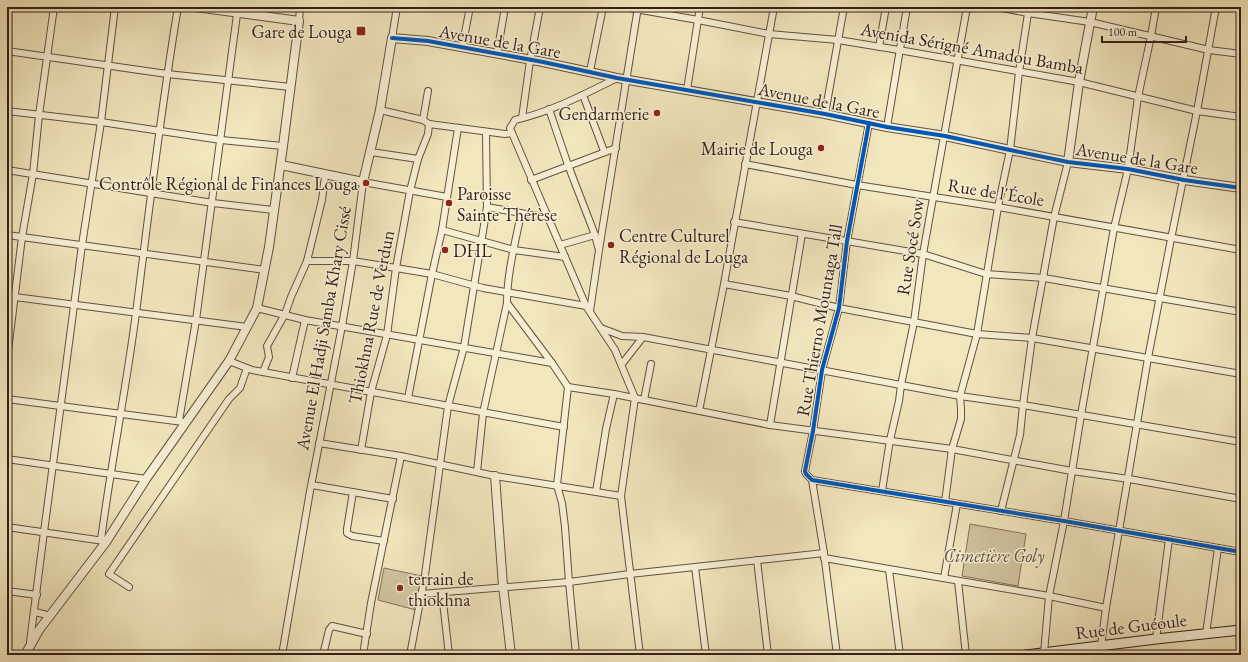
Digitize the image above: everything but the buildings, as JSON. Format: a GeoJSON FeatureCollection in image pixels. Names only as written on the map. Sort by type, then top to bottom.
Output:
{"type":"FeatureCollection","features":[{"type":"Feature","properties":{"kind":"main road","name":"Rue de Guéoule"},"geometry":{"type":"LineString","coordinates":[[1026,655],[1241,630]]}},
{"type":"Feature","properties":{"kind":"street"},"geometry":{"type":"LineString","coordinates":[[7,359],[22,237],[33,174],[39,115],[54,7]]}},
{"type":"Feature","properties":{"kind":"street"},"geometry":{"type":"LineString","coordinates":[[30,646],[74,305],[101,122],[115,7]]}},
{"type":"Feature","properties":{"kind":"street"},"geometry":{"type":"LineString","coordinates":[[103,541],[110,473],[121,414],[136,313],[167,74],[178,7]]}},
{"type":"Feature","properties":{"kind":"street"},"geometry":{"type":"LineString","coordinates":[[196,7],[238,10],[298,21]]}},
{"type":"Feature","properties":{"kind":"street"},"geometry":{"type":"LineString","coordinates":[[25,655],[50,616],[146,479],[182,422],[229,361],[257,308],[265,270],[283,146],[300,7]]}},
{"type":"Feature","properties":{"kind":"street","name":"Avenue El Hadji Samba Khary Cissé"},"geometry":{"type":"LineString","coordinates":[[282,655],[319,443],[342,326],[353,261],[363,182],[380,110],[397,7]]}},
{"type":"Feature","properties":{"kind":"street"},"geometry":{"type":"LineString","coordinates":[[462,48],[470,7]]}},
{"type":"Feature","properties":{"kind":"street"},"geometry":{"type":"LineString","coordinates":[[497,54],[505,7]]}},
{"type":"Feature","properties":{"kind":"street"},"geometry":{"type":"LineString","coordinates":[[522,118],[530,60],[540,7]]}},
{"type":"Feature","properties":{"kind":"street"},"geometry":{"type":"LineString","coordinates":[[590,71],[603,7]]}},
{"type":"Feature","properties":{"kind":"street","name":"Avenida Sérigné Amadou Bamba"},"geometry":{"type":"LineString","coordinates":[[624,7],[638,8],[769,34],[838,40],[879,46],[1079,82],[1197,111],[1241,117]]}},
{"type":"Feature","properties":{"kind":"street"},"geometry":{"type":"LineString","coordinates":[[687,90],[700,7]]}},
{"type":"Feature","properties":{"kind":"street"},"geometry":{"type":"LineString","coordinates":[[699,411],[724,284],[774,7]]}},
{"type":"Feature","properties":{"kind":"street"},"geometry":{"type":"LineString","coordinates":[[825,114],[844,7]]}},
{"type":"Feature","properties":{"kind":"street"},"geometry":{"type":"LineString","coordinates":[[879,46],[886,7]]}},
{"type":"Feature","properties":{"kind":"street"},"geometry":{"type":"LineString","coordinates":[[887,127],[907,7]]}},
{"type":"Feature","properties":{"kind":"street","name":"Rue Socé Sow"},"geometry":{"type":"LineString","coordinates":[[882,491],[890,440],[914,322],[923,254],[967,7]]}},
{"type":"Feature","properties":{"kind":"street"},"geometry":{"type":"LineString","coordinates":[[997,7],[1029,10],[1090,22],[1209,50],[1241,54]]}},
{"type":"Feature","properties":{"kind":"street"},"geometry":{"type":"LineString","coordinates":[[1001,511],[1020,435],[1032,338],[1054,217],[1068,162],[1079,82],[1093,7]]}},
{"type":"Feature","properties":{"kind":"street"},"geometry":{"type":"LineString","coordinates":[[1044,653],[1048,596],[1064,521],[1092,348],[1114,228],[1128,170],[1138,97],[1156,7]]}},
{"type":"Feature","properties":{"kind":"street"},"geometry":{"type":"LineString","coordinates":[[1101,646],[1148,358],[1184,180],[1216,7]]}},
{"type":"Feature","properties":{"kind":"street"},"geometry":{"type":"LineString","coordinates":[[588,308],[616,148],[638,8]]}},
{"type":"Feature","properties":{"kind":"street"},"geometry":{"type":"LineString","coordinates":[[182,422],[238,10]]}},
{"type":"Feature","properties":{"kind":"street"},"geometry":{"type":"LineString","coordinates":[[945,502],[952,449],[961,419],[962,409],[960,396],[977,334],[998,207],[1010,150],[1019,72],[1029,10]]}},
{"type":"Feature","properties":{"kind":"street","name":"Avenue de la Gare"},"geometry":{"type":"LineString","coordinates":[[392,38],[428,42],[497,54],[590,71],[617,78],[825,114],[887,127],[945,136],[1068,162],[1241,188]]}},
{"type":"Feature","properties":{"kind":"street"},"geometry":{"type":"LineString","coordinates":[[7,51],[107,64],[167,74],[291,87]]}},
{"type":"Feature","properties":{"kind":"street"},"geometry":{"type":"LineString","coordinates":[[617,78],[584,95],[549,109],[515,120],[510,128],[531,180],[588,308],[615,350],[622,364],[634,398],[621,496],[640,655]]}},
{"type":"Feature","properties":{"kind":"street"},"geometry":{"type":"LineString","coordinates":[[423,120],[428,91]]}},
{"type":"Feature","properties":{"kind":"street"},"geometry":{"type":"LineString","coordinates":[[584,95],[604,151]]}},
{"type":"Feature","properties":{"kind":"street"},"geometry":{"type":"LineString","coordinates":[[549,109],[568,165],[595,235],[599,250]]}},
{"type":"Feature","properties":{"kind":"street"},"geometry":{"type":"LineString","coordinates":[[380,110],[423,120],[429,124],[486,133],[512,133]]}},
{"type":"Feature","properties":{"kind":"street"},"geometry":{"type":"LineString","coordinates":[[7,111],[101,122],[221,140],[283,146]]}},
{"type":"Feature","properties":{"kind":"street","name":"Rue Thierno Mountaga Tall"},"geometry":{"type":"LineString","coordinates":[[812,480],[805,471],[813,431],[822,370],[839,308],[847,241],[868,122]]}},
{"type":"Feature","properties":{"kind":"street","name":"Thiokhna Rue de Verdun"},"geometry":{"type":"LineString","coordinates":[[361,450],[371,392],[387,335],[396,268],[410,191],[418,160],[428,134],[429,124]]}},
{"type":"Feature","properties":{"kind":"street"},"geometry":{"type":"LineString","coordinates":[[408,398],[442,230],[458,128]]}},
{"type":"Feature","properties":{"kind":"street"},"geometry":{"type":"LineString","coordinates":[[410,655],[421,594],[448,406],[464,347],[487,207],[486,133]]}},
{"type":"Feature","properties":{"kind":"street"},"geometry":{"type":"LineString","coordinates":[[531,180],[604,151],[616,148]]}},
{"type":"Feature","properties":{"kind":"street"},"geometry":{"type":"LineString","coordinates":[[371,152],[418,160]]}},
{"type":"Feature","properties":{"kind":"street","name":"Rue de l'École"},"geometry":{"type":"LineString","coordinates":[[746,164],[857,185],[998,207],[1171,239],[1241,250]]}},
{"type":"Feature","properties":{"kind":"street"},"geometry":{"type":"LineString","coordinates":[[280,165],[325,176],[447,197]]}},
{"type":"Feature","properties":{"kind":"street"},"geometry":{"type":"LineString","coordinates":[[7,170],[92,184],[273,210]]}},
{"type":"Feature","properties":{"kind":"street"},"geometry":{"type":"LineString","coordinates":[[263,372],[269,357],[267,346],[285,314],[307,260],[322,200],[325,176]]}},
{"type":"Feature","properties":{"kind":"street"},"geometry":{"type":"LineString","coordinates":[[487,207],[549,218]]}},
{"type":"Feature","properties":{"kind":"street"},"geometry":{"type":"LineString","coordinates":[[477,472],[484,413],[507,304],[507,293],[521,214]]}},
{"type":"Feature","properties":{"kind":"street"},"geometry":{"type":"LineString","coordinates":[[734,222],[923,254],[986,274],[1044,278],[1241,312]]}},
{"type":"Feature","properties":{"kind":"street"},"geometry":{"type":"LineString","coordinates":[[442,230],[514,250],[565,257]]}},
{"type":"Feature","properties":{"kind":"street"},"geometry":{"type":"LineString","coordinates":[[770,425],[802,234]]}},
{"type":"Feature","properties":{"kind":"street"},"geometry":{"type":"LineString","coordinates":[[7,235],[265,270]]}},
{"type":"Feature","properties":{"kind":"street"},"geometry":{"type":"LineString","coordinates":[[560,245],[595,235]]}},
{"type":"Feature","properties":{"kind":"street"},"geometry":{"type":"LineString","coordinates":[[307,260],[353,261],[432,274],[473,286],[588,308]]}},
{"type":"Feature","properties":{"kind":"street"},"geometry":{"type":"LineString","coordinates":[[724,284],[791,296],[839,308],[977,334],[1032,338],[1241,374]]}},
{"type":"Feature","properties":{"kind":"street"},"geometry":{"type":"LineString","coordinates":[[7,296],[247,326]]}},
{"type":"Feature","properties":{"kind":"street"},"geometry":{"type":"LineString","coordinates":[[507,304],[552,363],[568,387],[557,485],[562,503],[565,527],[576,655]]}},
{"type":"Feature","properties":{"kind":"street"},"geometry":{"type":"LineString","coordinates":[[257,308],[305,320],[552,363]]}},
{"type":"Feature","properties":{"kind":"street"},"geometry":{"type":"LineString","coordinates":[[292,378],[305,320]]}},
{"type":"Feature","properties":{"kind":"street"},"geometry":{"type":"LineString","coordinates":[[601,328],[622,336],[643,337],[960,396],[1023,405],[1241,442]]}},
{"type":"Feature","properties":{"kind":"street"},"geometry":{"type":"LineString","coordinates":[[622,364],[643,337]]}},
{"type":"Feature","properties":{"kind":"street"},"geometry":{"type":"LineString","coordinates":[[229,361],[247,368],[292,378],[564,427]]}},
{"type":"Feature","properties":{"kind":"street"},"geometry":{"type":"LineString","coordinates":[[644,400],[651,364]]}},
{"type":"Feature","properties":{"kind":"street"},"geometry":{"type":"LineString","coordinates":[[129,587],[108,574],[229,399],[240,388],[247,368]]}},
{"type":"Feature","properties":{"kind":"street"},"geometry":{"type":"LineString","coordinates":[[568,387],[614,394],[770,425],[952,449],[1072,471],[1129,479],[1241,499]]}},
{"type":"Feature","properties":{"kind":"street"},"geometry":{"type":"LineString","coordinates":[[596,492],[606,429],[614,394]]}},
{"type":"Feature","properties":{"kind":"street"},"geometry":{"type":"LineString","coordinates":[[7,399],[182,422]]}},
{"type":"Feature","properties":{"kind":"street"},"geometry":{"type":"LineString","coordinates":[[319,443],[400,456],[495,476],[621,496]]}},
{"type":"Feature","properties":{"kind":"street"},"geometry":{"type":"LineString","coordinates":[[363,655],[371,603],[393,499],[400,456]]}},
{"type":"Feature","properties":{"kind":"street"},"geometry":{"type":"LineString","coordinates":[[7,459],[146,479]]}},
{"type":"Feature","properties":{"kind":"street"},"geometry":{"type":"LineString","coordinates":[[495,476],[503,586],[511,655]]}},
{"type":"Feature","properties":{"kind":"street"},"geometry":{"type":"LineString","coordinates":[[837,655],[812,480],[1064,521],[1241,552]]}},
{"type":"Feature","properties":{"kind":"street"},"geometry":{"type":"LineString","coordinates":[[312,485],[393,499]]}},
{"type":"Feature","properties":{"kind":"street"},"geometry":{"type":"LineString","coordinates":[[353,492],[347,533],[352,536],[384,541]]}},
{"type":"Feature","properties":{"kind":"street"},"geometry":{"type":"LineString","coordinates":[[944,578],[957,504]]}},
{"type":"Feature","properties":{"kind":"street"},"geometry":{"type":"LineString","coordinates":[[7,527],[103,541]]}},
{"type":"Feature","properties":{"kind":"street"},"geometry":{"type":"LineString","coordinates":[[1156,639],[1169,539]]}},
{"type":"Feature","properties":{"kind":"street"},"geometry":{"type":"LineString","coordinates":[[1206,634],[1218,548]]}},
{"type":"Feature","properties":{"kind":"street"},"geometry":{"type":"LineString","coordinates":[[421,594],[503,586],[569,582],[758,560],[824,556],[889,570],[1048,596],[1106,608]]}},
{"type":"Feature","properties":{"kind":"street"},"geometry":{"type":"LineString","coordinates":[[758,560],[768,655]]}},
{"type":"Feature","properties":{"kind":"street"},"geometry":{"type":"LineString","coordinates":[[695,567],[706,655]]}},
{"type":"Feature","properties":{"kind":"street"},"geometry":{"type":"LineString","coordinates":[[889,570],[900,655]]}},
{"type":"Feature","properties":{"kind":"street"},"geometry":{"type":"LineString","coordinates":[[958,581],[966,655]]}},
{"type":"Feature","properties":{"kind":"street"},"geometry":{"type":"LineString","coordinates":[[7,591],[37,596]]}},
{"type":"Feature","properties":{"kind":"street"},"geometry":{"type":"LineString","coordinates":[[442,593],[449,655]]}},
{"type":"Feature","properties":{"kind":"street"},"geometry":{"type":"LineString","coordinates":[[35,612],[50,616]]}},
{"type":"Feature","properties":{"kind":"street"},"geometry":{"type":"LineString","coordinates":[[323,655],[329,630],[332,626],[367,634]]}},
{"type":"Feature","properties":{"kind":"green space","name":"Cimetière Goly"},"geometry":{"type":"Polygon","coordinates":[[[970,524],[1026,534],[1018,586],[962,576],[970,524]]]}},
{"type":"Feature","properties":{"kind":"green space","name":"terrain de thiokhna"},"geometry":{"type":"Polygon","coordinates":[[[384,568],[422,576],[416,610],[378,600],[384,568]]]}},
{"type":"Feature","properties":{"kind":"cycle path"},"geometry":{"type":"LineString","coordinates":[[392,38],[428,41],[543,62],[617,78],[825,114],[887,127],[945,136],[1068,162],[1128,169],[1184,180],[1241,188]]}},
{"type":"Feature","properties":{"kind":"cycle path"},"geometry":{"type":"LineString","coordinates":[[869,123],[847,241],[839,308],[822,370],[813,431],[805,471],[806,474],[812,480],[1064,521],[1241,552]]}},
{"type":"Feature","properties":{"kind":"place","name":"Gare de Louga"},"geometry":{"type":"Point","coordinates":[361,31]}},
{"type":"Feature","properties":{"kind":"place","name":"Gendarmerie"},"geometry":{"type":"Point","coordinates":[657,113]}},
{"type":"Feature","properties":{"kind":"place","name":"Mairie de Louga"},"geometry":{"type":"Point","coordinates":[821,148]}},
{"type":"Feature","properties":{"kind":"place","name":"Contrôle Régional de Finances Louga"},"geometry":{"type":"Point","coordinates":[366,183]}},
{"type":"Feature","properties":{"kind":"place","name":"Paroisse Sainte Thérèse"},"geometry":{"type":"Point","coordinates":[449,203]}},
{"type":"Feature","properties":{"kind":"place","name":"Centre Culturel Régional de Louga"},"geometry":{"type":"Point","coordinates":[611,245]}},
{"type":"Feature","properties":{"kind":"place","name":"DHL"},"geometry":{"type":"Point","coordinates":[445,250]}},
{"type":"Feature","properties":{"kind":"place","name":"terrain de thiokhna"},"geometry":{"type":"Point","coordinates":[400,588]}}]}
